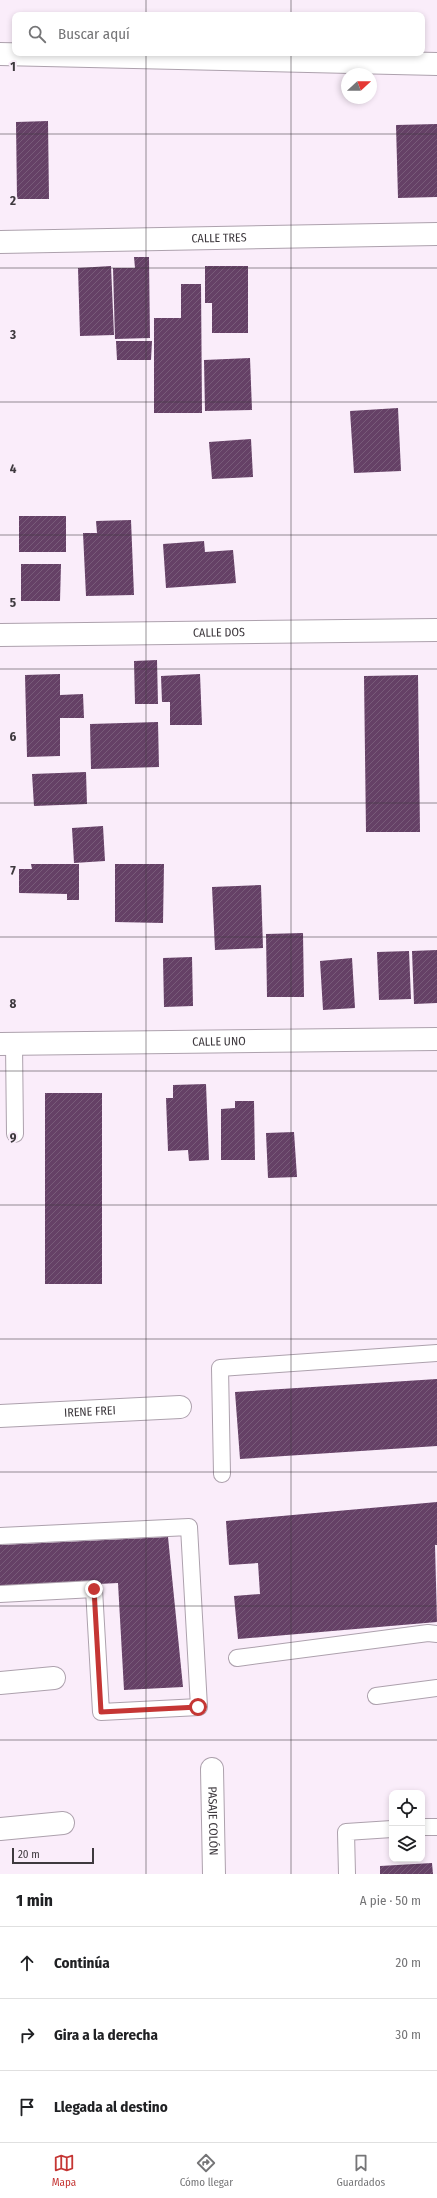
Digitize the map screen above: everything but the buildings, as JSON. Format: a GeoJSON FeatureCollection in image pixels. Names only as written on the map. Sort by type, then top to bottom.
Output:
{"type":"FeatureCollection","features":[{"type":"Feature","properties":{"kind":"street"},"geometry":{"type":"LineString","coordinates":[[0,54],[12,54]]}},
{"type":"Feature","properties":{"kind":"street"},"geometry":{"type":"LineString","coordinates":[[87,56],[437,64]]}},
{"type":"Feature","properties":{"kind":"street","name":"CALLE TRES"},"geometry":{"type":"LineString","coordinates":[[0,242],[437,234]]}},
{"type":"Feature","properties":{"kind":"street","name":"CALLE DOS"},"geometry":{"type":"LineString","coordinates":[[0,635],[437,630]]}},
{"type":"Feature","properties":{"kind":"street","name":"CALLE UNO"},"geometry":{"type":"LineString","coordinates":[[7,1044],[437,1039]]}},
{"type":"Feature","properties":{"kind":"street","name":"IRENE FREI"},"geometry":{"type":"LineString","coordinates":[[0,1416],[180,1407]]}},
{"type":"Feature","properties":{"kind":"street"},"geometry":{"type":"LineString","coordinates":[[0,1683],[54,1678]]}},
{"type":"Feature","properties":{"kind":"street","name":"PASAJE COLÓN"},"geometry":{"type":"LineString","coordinates":[[212,1769],[214,1874]]}},
{"type":"Feature","properties":{"kind":"street"},"geometry":{"type":"LineString","coordinates":[[0,1829],[63,1823]]}},
{"type":"Feature","properties":{"kind":"lane"},"geometry":{"type":"LineString","coordinates":[[7,1044],[15,1134]]}},
{"type":"Feature","properties":{"kind":"lane"},"geometry":{"type":"LineString","coordinates":[[222,1474],[220,1368],[437,1353]]}},
{"type":"Feature","properties":{"kind":"lane"},"geometry":{"type":"LineString","coordinates":[[0,1536],[189,1526],[198,1707],[101,1712],[94,1589],[0,1594]]}},
{"type":"Feature","properties":{"kind":"lane"},"geometry":{"type":"LineString","coordinates":[[237,1658],[437,1634]]}},
{"type":"Feature","properties":{"kind":"lane"},"geometry":{"type":"LineString","coordinates":[[376,1696],[437,1688]]}},
{"type":"Feature","properties":{"kind":"lane"},"geometry":{"type":"LineString","coordinates":[[425,1828],[437,1826]]}},
{"type":"Feature","properties":{"kind":"lane"},"geometry":{"type":"LineString","coordinates":[[347,1874],[346,1832],[389,1829]]}},
{"type":"Feature","properties":{"kind":"route"},"geometry":{"type":"LineString","coordinates":[[94,1589],[101,1712],[198,1707]]}}]}
